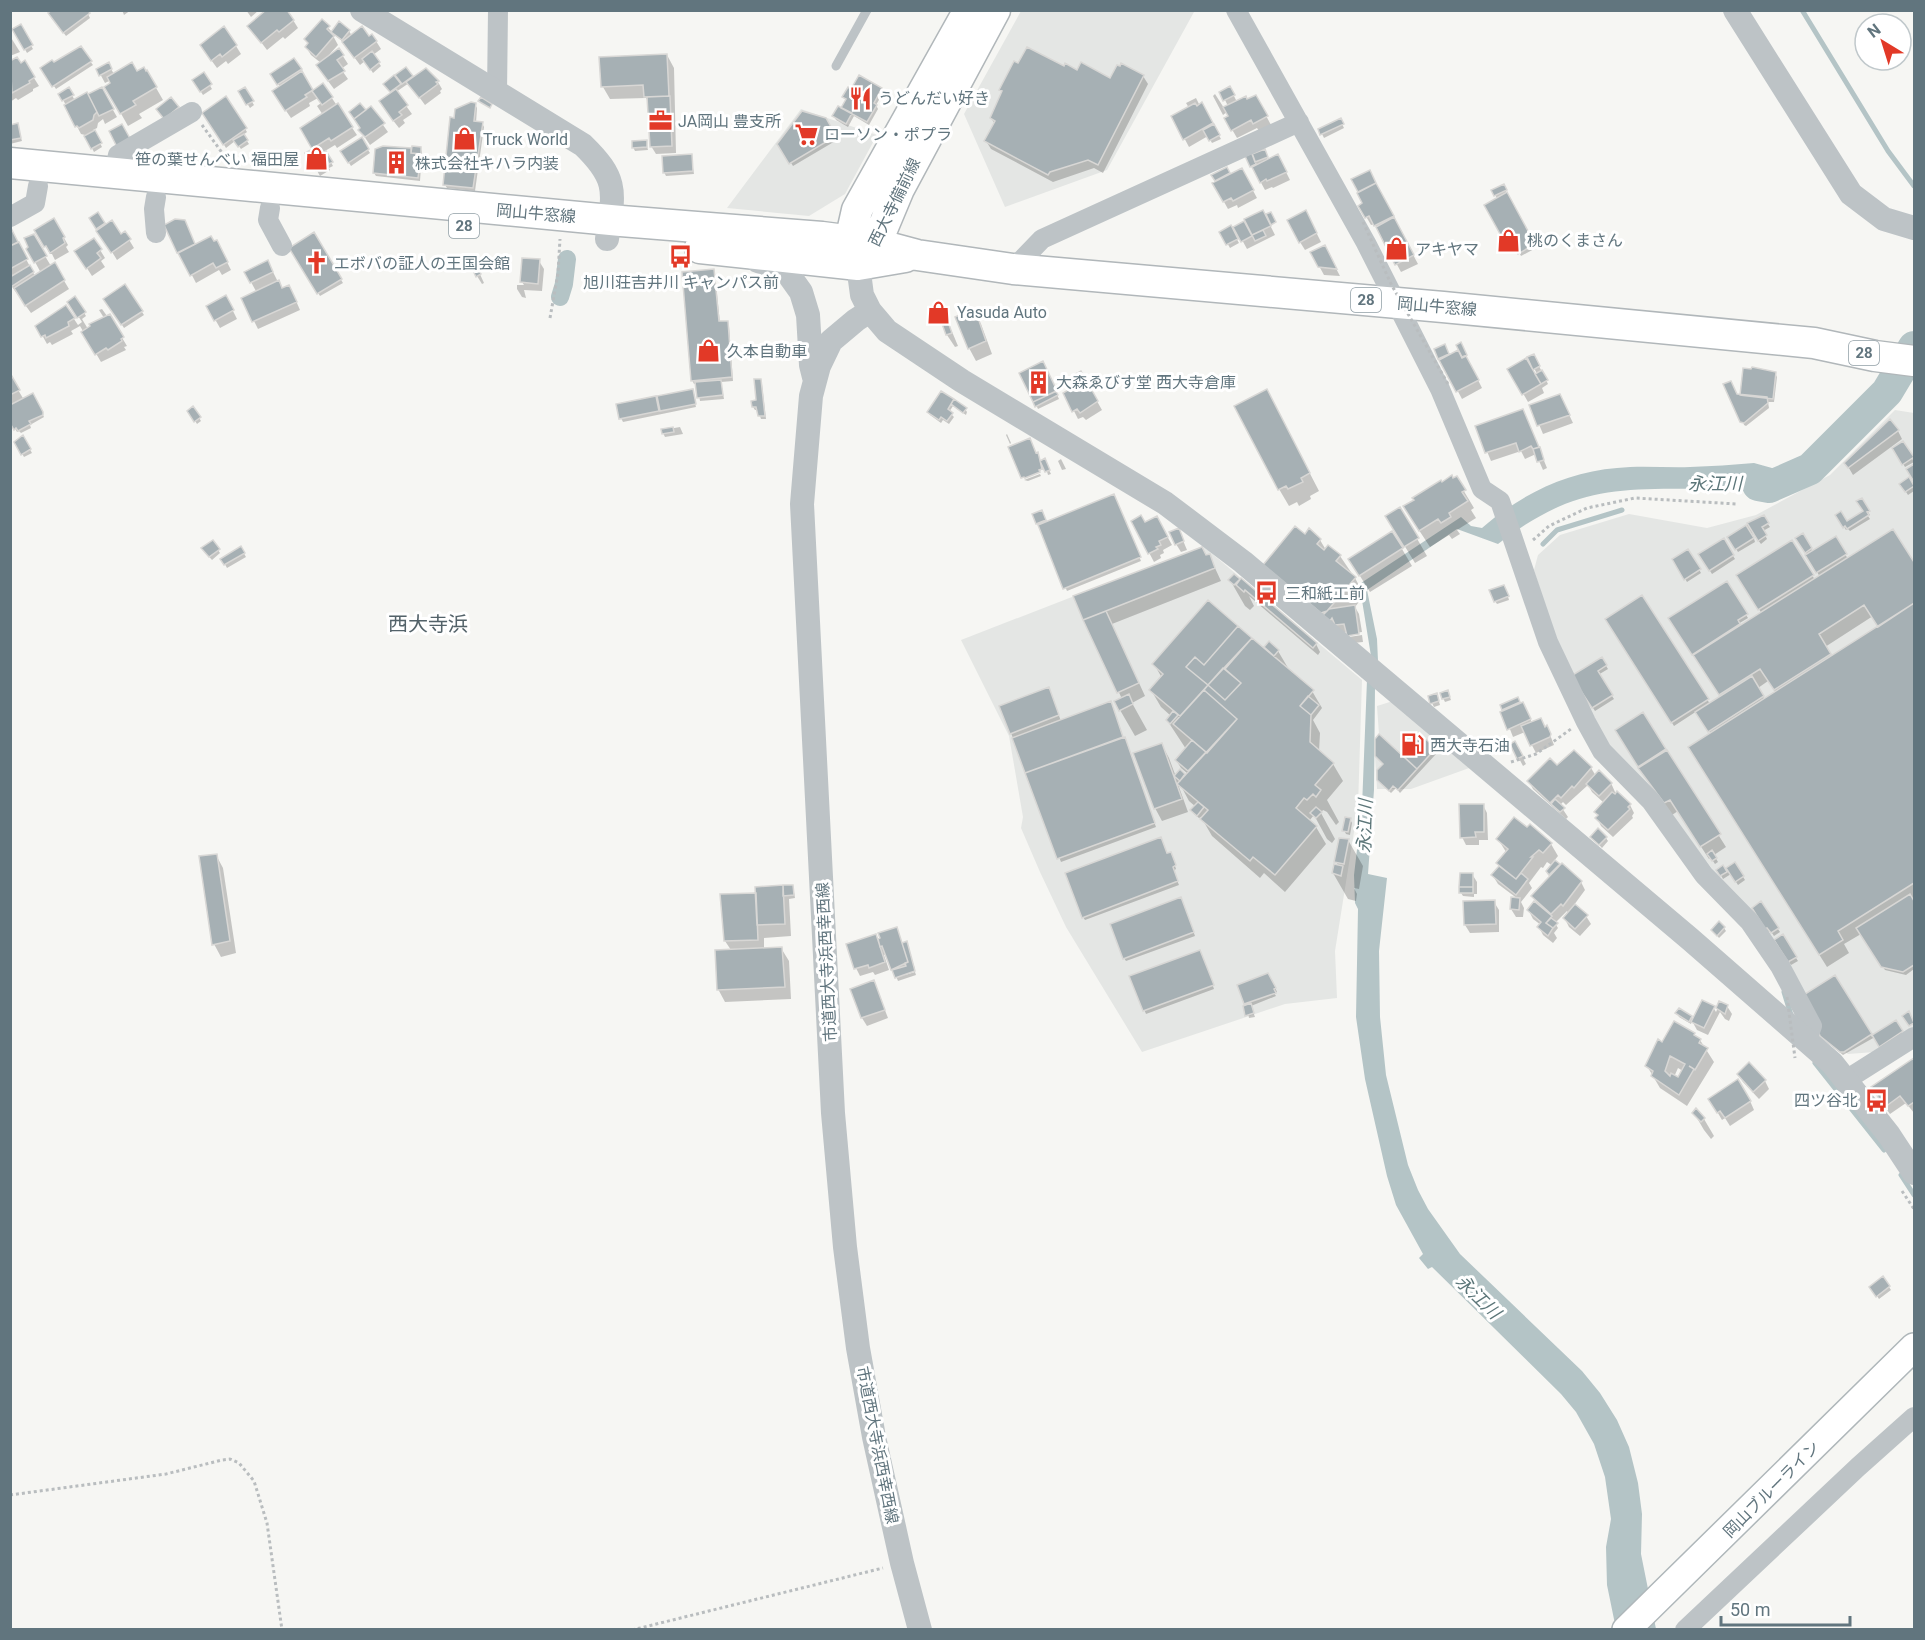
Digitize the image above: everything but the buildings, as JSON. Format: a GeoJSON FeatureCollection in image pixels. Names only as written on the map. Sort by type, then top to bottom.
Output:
{"type":"FeatureCollection","features":[{"type":"Feature","properties":{"kind":"main road","name":"西大寺備前線"},"geometry":{"type":"LineString","coordinates":[[851,247],[857,210],[969,10]]}},
{"type":"Feature","properties":{"kind":"main road","name":"西大寺備前線"},"geometry":{"type":"LineString","coordinates":[[851,247],[899,189],[995,10]]}},
{"type":"Feature","properties":{"kind":"main road","name":"岡山牛窓線"},"geometry":{"type":"LineString","coordinates":[[10,164],[114,173],[608,230],[851,247],[1013,269],[1395,302],[1814,343],[1914,362]]}},
{"type":"Feature","properties":{"kind":"main road","name":"岡山牛窓線"},"geometry":{"type":"LineString","coordinates":[[24,185],[560,235],[608,230],[725,250],[851,247]]}},
{"type":"Feature","properties":{"kind":"main road","name":"岡山牛窓線"},"geometry":{"type":"LineString","coordinates":[[1814,343],[1881,339],[1914,342]]}},
{"type":"Feature","properties":{"kind":"main road","name":"岡山ブルーライン"},"geometry":{"type":"LineString","coordinates":[[1626,1629],[1914,1347]]}},
{"type":"Feature","properties":{"kind":"street"},"geometry":{"type":"LineString","coordinates":[[362,10],[583,145],[602,164],[611,182],[612,201],[608,230]]}},
{"type":"Feature","properties":{"kind":"street"},"geometry":{"type":"LineString","coordinates":[[497,93],[498,10]]}},
{"type":"Feature","properties":{"kind":"street"},"geometry":{"type":"LineString","coordinates":[[1236,10],[1299,122],[1440,388],[1482,489],[1500,501],[1548,642],[1586,722],[1602,751],[1651,801],[1704,875],[1750,922],[1780,966],[1812,1026],[1800,1041]]}},
{"type":"Feature","properties":{"kind":"street"},"geometry":{"type":"LineString","coordinates":[[1735,10],[1851,194],[1884,219],[1914,228]]}},
{"type":"Feature","properties":{"kind":"street"},"geometry":{"type":"LineString","coordinates":[[114,173],[118,155],[192,112]]}},
{"type":"Feature","properties":{"kind":"street"},"geometry":{"type":"LineString","coordinates":[[1013,269],[1042,239],[1299,122]]}},
{"type":"Feature","properties":{"kind":"street"},"geometry":{"type":"LineString","coordinates":[[10,217],[35,203],[24,185]]}},
{"type":"Feature","properties":{"kind":"street"},"geometry":{"type":"LineString","coordinates":[[156,197],[154,209],[156,233]]}},
{"type":"Feature","properties":{"kind":"street"},"geometry":{"type":"LineString","coordinates":[[270,208],[267,220],[282,246]]}},
{"type":"Feature","properties":{"kind":"street"},"geometry":{"type":"LineString","coordinates":[[851,247],[862,295],[870,311],[887,331],[962,381],[1165,503],[1244,562],[1489,769],[1800,1041],[1832,1063],[1889,1136],[1914,1173]]}},
{"type":"Feature","properties":{"kind":"street"},"geometry":{"type":"LineString","coordinates":[[725,250],[786,271],[801,292],[808,315],[814,380]]}},
{"type":"Feature","properties":{"kind":"street","name":"市道西大寺浜西幸西線"},"geometry":{"type":"LineString","coordinates":[[870,311],[831,340],[814,380],[802,504],[837,1166],[858,1348],[902,1563],[920,1629]]}},
{"type":"Feature","properties":{"kind":"street"},"geometry":{"type":"LineString","coordinates":[[1846,1080],[1914,1037]]}},
{"type":"Feature","properties":{"kind":"street"},"geometry":{"type":"LineString","coordinates":[[1685,1629],[1914,1417]]}},
{"type":"Feature","properties":{"kind":"lane"},"geometry":{"type":"LineString","coordinates":[[836,66],[867,10]]}},
{"type":"Feature","properties":{"kind":"path"},"geometry":{"type":"LineString","coordinates":[[1363,222],[1391,285],[1448,384]]}},
{"type":"Feature","properties":{"kind":"path"},"geometry":{"type":"LineString","coordinates":[[550,318],[558,273],[560,235]]}},
{"type":"Feature","properties":{"kind":"path"},"geometry":{"type":"LineString","coordinates":[[1550,526],[1587,508],[1635,498],[1737,504]]}},
{"type":"Feature","properties":{"kind":"path"},"geometry":{"type":"LineString","coordinates":[[1489,769],[1536,754],[1574,728]]}},
{"type":"Feature","properties":{"kind":"path"},"geometry":{"type":"LineString","coordinates":[[1787,997],[1800,1041]]}},
{"type":"Feature","properties":{"kind":"path"},"geometry":{"type":"LineString","coordinates":[[10,1495],[166,1474],[222,1460],[230,1459],[239,1463],[254,1481],[267,1523],[282,1629]]}},
{"type":"Feature","properties":{"kind":"path"},"geometry":{"type":"LineString","coordinates":[[632,1629],[902,1563]]}},
{"type":"Feature","properties":{"kind":"shaded area"},"geometry":{"type":"Polygon","coordinates":[[[1193,10],[1194,12],[1107,170],[1005,207],[964,114],[1021,11],[1193,10]]]}},
{"type":"Feature","properties":{"kind":"shaded area"},"geometry":{"type":"Polygon","coordinates":[[[801,109],[877,135],[845,194],[809,216],[727,208],[801,109]]]}},
{"type":"Feature","properties":{"kind":"shaded area"},"geometry":{"type":"Polygon","coordinates":[[[1895,410],[1914,413],[1914,1028],[1875,1052],[1848,1054],[1821,1033],[1789,965],[1773,939],[1719,878],[1668,810],[1606,743],[1556,640],[1534,570],[1538,555],[1560,535],[1629,514],[1707,528],[1756,515],[1830,475],[1895,410]]]}},
{"type":"Feature","properties":{"kind":"shaded area"},"geometry":{"type":"Polygon","coordinates":[[[1203,546],[1362,680],[1358,807],[1335,951],[1337,998],[1285,1004],[1142,1052],[1066,927],[1040,872],[1021,828],[1023,817],[1009,736],[961,640],[1203,546]]]}},
{"type":"Feature","properties":{"kind":"shaded area","name":"西大寺石油"},"geometry":{"type":"Polygon","coordinates":[[[1393,701],[1472,767],[1411,789],[1377,789],[1375,756],[1379,734],[1377,706],[1393,701]]]}},
{"type":"Feature","properties":{"kind":"water"},"geometry":{"type":"Polygon","coordinates":[[[1754,463],[1800,476],[1762,493],[1735,489],[1641,489],[1592,496],[1547,512],[1498,544],[1457,529],[1367,590],[1377,639],[1378,661],[1375,687],[1374,790],[1368,874],[1387,878],[1379,951],[1380,1017],[1386,1075],[1408,1165],[1428,1209],[1460,1254],[1582,1371],[1600,1393],[1617,1420],[1629,1447],[1638,1483],[1642,1514],[1641,1554],[1656,1629],[1616,1629],[1607,1585],[1606,1547],[1611,1519],[1605,1477],[1594,1444],[1576,1412],[1561,1394],[1432,1267],[1428,1269],[1419,1258],[1423,1254],[1396,1205],[1387,1176],[1365,1079],[1356,1017],[1358,909],[1355,903],[1354,875],[1362,807],[1367,680],[1371,656],[1360,588],[1361,583],[1461,517],[1471,526],[1482,528],[1528,496],[1580,474],[1626,467],[1690,467],[1754,463]]]}},
{"type":"Feature","properties":{"kind":"waterway"},"geometry":{"type":"LineString","coordinates":[[1802,10],[1888,151],[1914,186]]}},
{"type":"Feature","properties":{"kind":"waterway"},"geometry":{"type":"LineString","coordinates":[[560,297],[567,259]]}},
{"type":"Feature","properties":{"kind":"waterway","name":"永江川"},"geometry":{"type":"LineString","coordinates":[[1758,485],[1769,487],[1810,469],[1887,392],[1914,347]]}},
{"type":"Feature","properties":{"kind":"waterway"},"geometry":{"type":"LineString","coordinates":[[1543,544],[1557,530],[1622,510]]}},
{"type":"Feature","properties":{"kind":"waterway"},"geometry":{"type":"LineString","coordinates":[[1784,992],[1791,1015]]}},
{"type":"Feature","properties":{"kind":"waterway"},"geometry":{"type":"LineString","coordinates":[[1815,1063],[1884,1150]]}},
{"type":"Feature","properties":{"kind":"waterway"},"geometry":{"type":"LineString","coordinates":[[1901,1175],[1914,1195]]}},
{"type":"Feature","properties":{"kind":"place","name":"うどんだい好き"},"geometry":{"type":"Point","coordinates":[860,98]}},
{"type":"Feature","properties":{"kind":"place","name":"JA岡山 豊支所"},"geometry":{"type":"Point","coordinates":[660,121]}},
{"type":"Feature","properties":{"kind":"place","name":"ローソン・ポプラ"},"geometry":{"type":"Point","coordinates":[806,134]}},
{"type":"Feature","properties":{"kind":"place","name":"Truck World"},"geometry":{"type":"Point","coordinates":[465,139]}},
{"type":"Feature","properties":{"kind":"place","name":"笹の葉せんべい 福田屋"},"geometry":{"type":"Point","coordinates":[317,159]}},
{"type":"Feature","properties":{"kind":"place","name":"株式会社キハラ内装"},"geometry":{"type":"Point","coordinates":[397,163]}},
{"type":"Feature","properties":{"kind":"place","name":"桃のくまさん"},"geometry":{"type":"Point","coordinates":[1509,240]}},
{"type":"Feature","properties":{"kind":"place","name":"アキヤマ"},"geometry":{"type":"Point","coordinates":[1397,249]}},
{"type":"Feature","properties":{"kind":"place","name":"旭川荘吉井川 キャンパス前"},"geometry":{"type":"Point","coordinates":[681,257]}},
{"type":"Feature","properties":{"kind":"place","name":"エボバの証人の王国会館"},"geometry":{"type":"Point","coordinates":[316,263]}},
{"type":"Feature","properties":{"kind":"place","name":"Yasuda Auto"},"geometry":{"type":"Point","coordinates":[939,312]}},
{"type":"Feature","properties":{"kind":"place","name":"久本自動車"},"geometry":{"type":"Point","coordinates":[709,351]}},
{"type":"Feature","properties":{"kind":"place","name":"大森ゑびす堂 西大寺倉庫"},"geometry":{"type":"Point","coordinates":[1038,382]}},
{"type":"Feature","properties":{"kind":"place","name":"三和紙工前"},"geometry":{"type":"Point","coordinates":[1267,593]}},
{"type":"Feature","properties":{"kind":"place","name":"西大寺石油"},"geometry":{"type":"Point","coordinates":[1412,745]}},
{"type":"Feature","properties":{"kind":"place","name":"四ツ谷北"},"geometry":{"type":"Point","coordinates":[1876,1100]}},
{"type":"Feature","properties":{"kind":"district","name":"西大寺浜"},"geometry":{"type":"Point","coordinates":[428,624]}}]}
